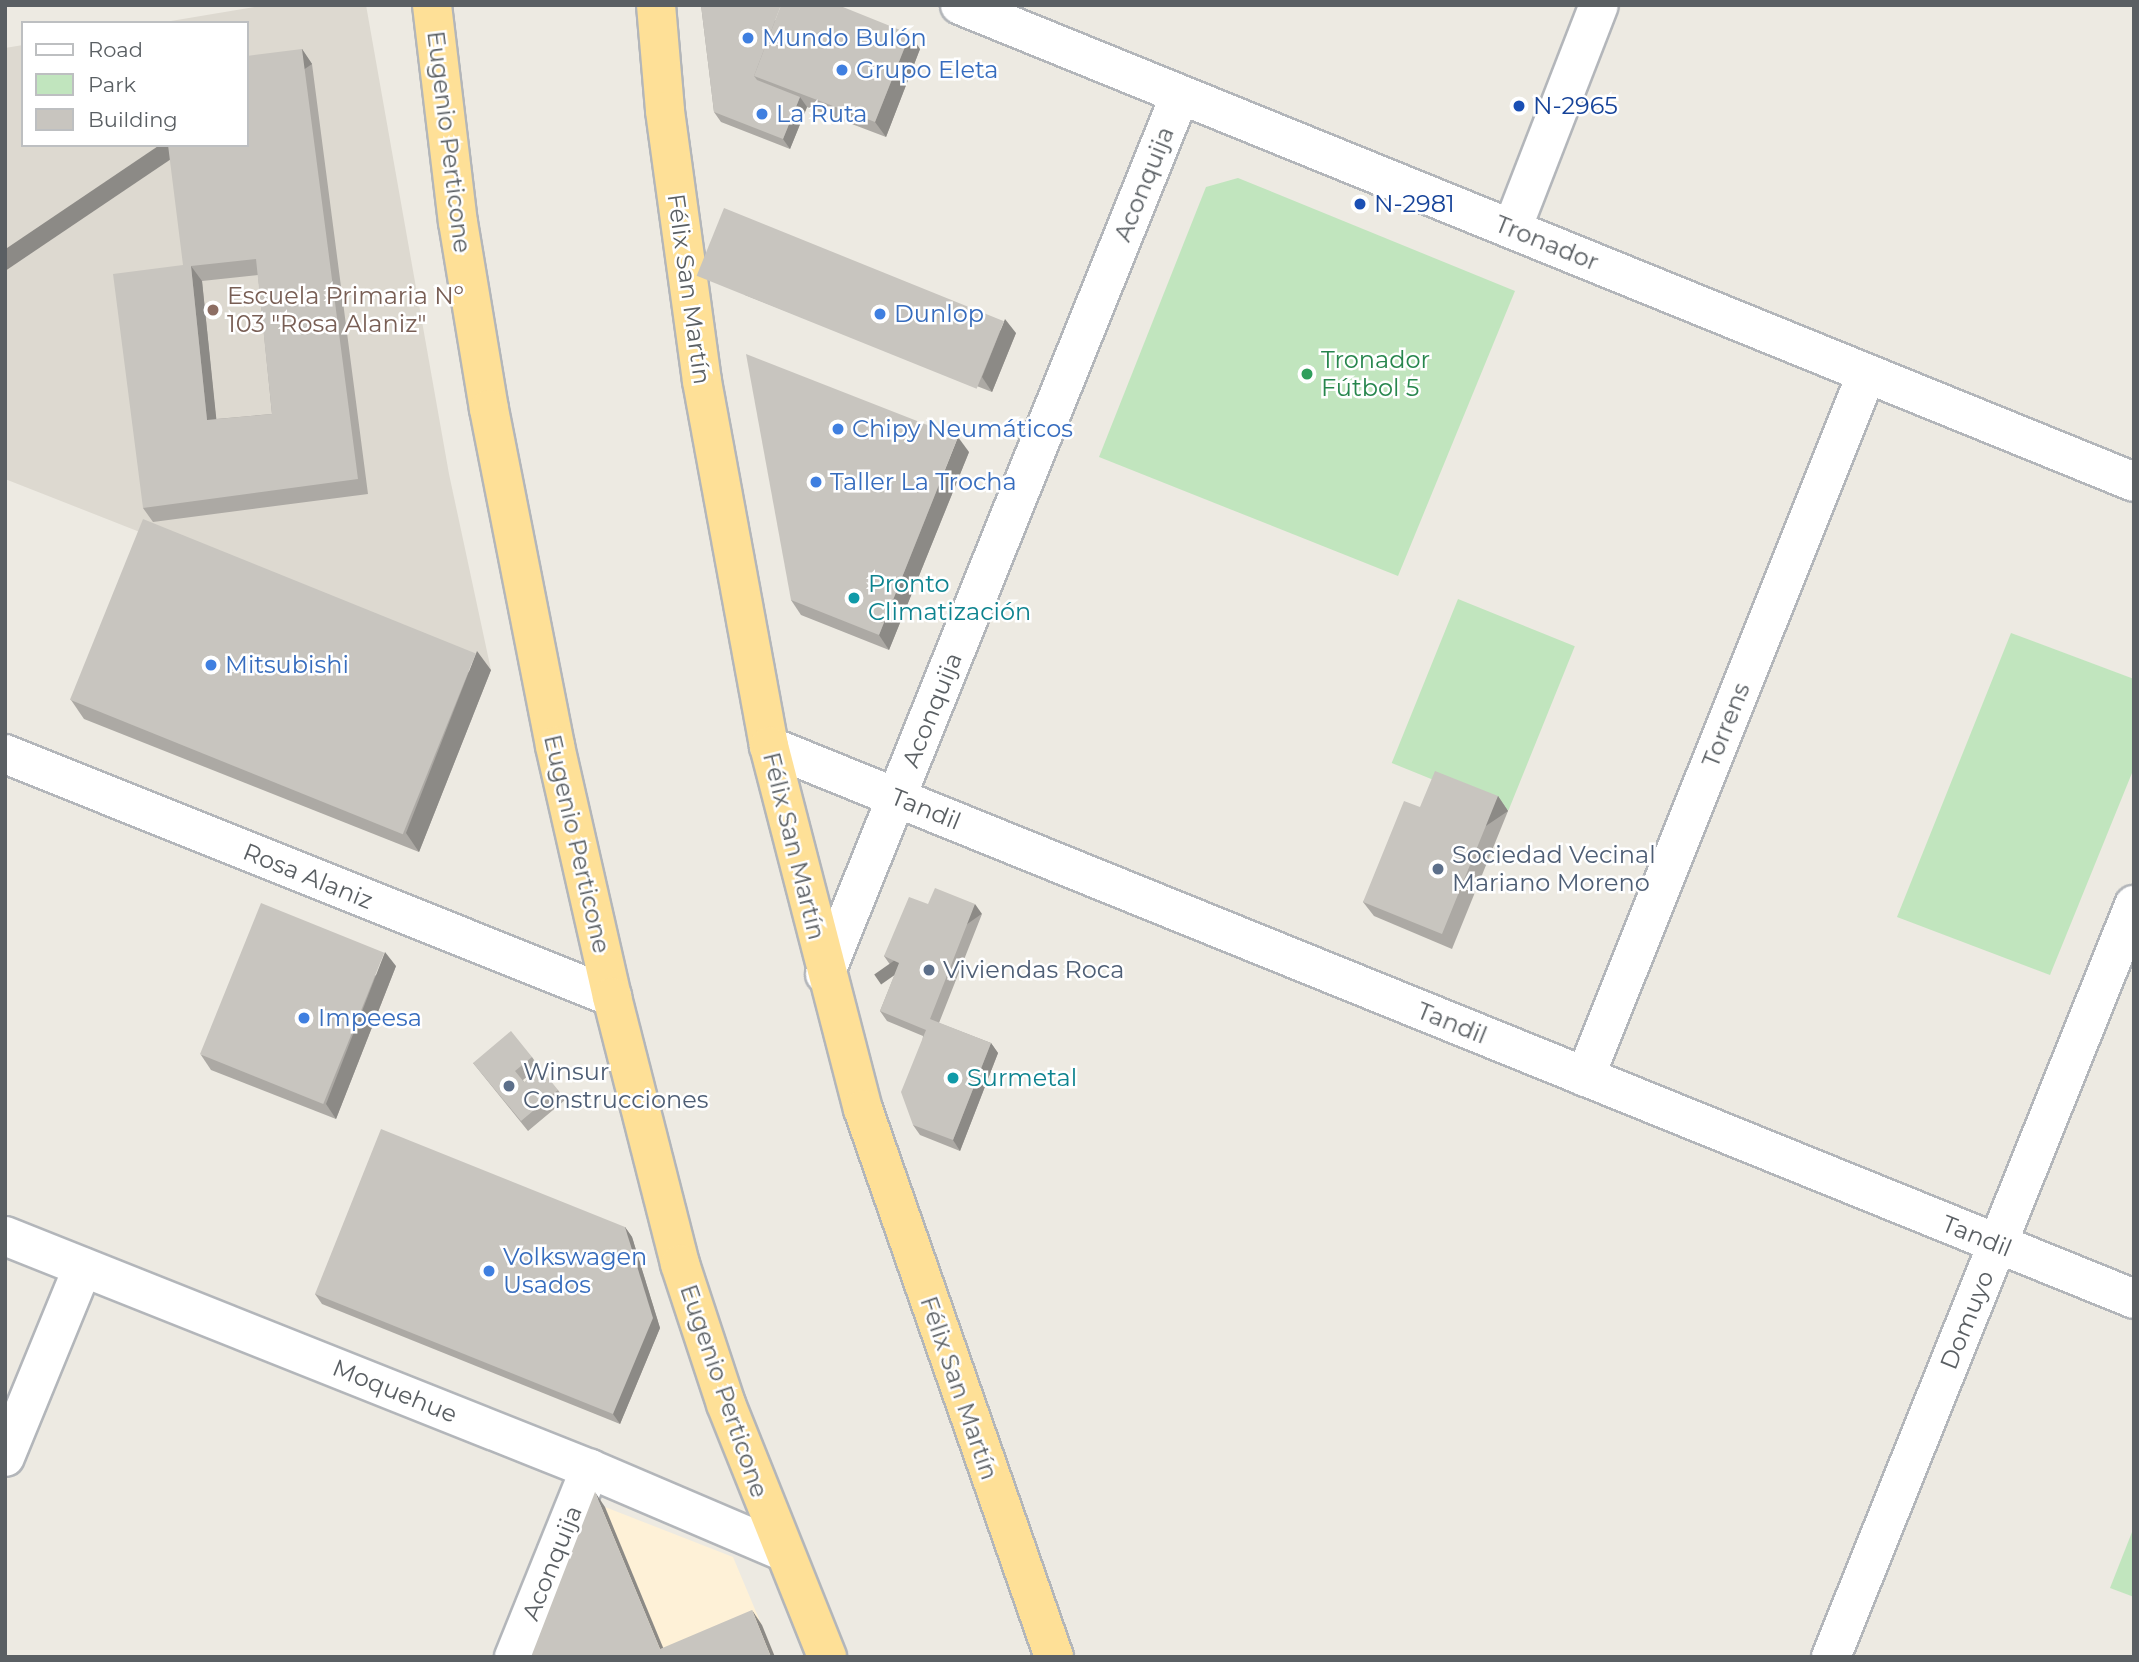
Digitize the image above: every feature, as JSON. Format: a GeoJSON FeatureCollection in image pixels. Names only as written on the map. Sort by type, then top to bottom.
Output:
{"type":"FeatureCollection","features":[{"type":"Feature","properties":{"kind":"highway","name":"Eugenio Perticone"},"geometry":{"type":"LineString","coordinates":[[432,5],[458,222],[489,409],[555,746],[612,997],[680,1264],[726,1404],[782,1551],[827,1657]]}},
{"type":"Feature","properties":{"kind":"highway","name":"Félix San Martín"},"geometry":{"type":"LineString","coordinates":[[656,5],[665,111],[702,382],[769,746],[825,974],[888,1187],[1054,1657]]}},
{"type":"Feature","properties":{"kind":"street","name":"Tronador"},"geometry":{"type":"LineString","coordinates":[[960,5],[2134,482]]}},
{"type":"Feature","properties":{"kind":"street"},"geometry":{"type":"LineString","coordinates":[[1512,229],[1599,5]]}},
{"type":"Feature","properties":{"kind":"street","name":"Aconquija"},"geometry":{"type":"LineString","coordinates":[[825,974],[1180,94]]}},
{"type":"Feature","properties":{"kind":"street","name":"Torrens"},"geometry":{"type":"LineString","coordinates":[[1585,1077],[1867,373]]}},
{"type":"Feature","properties":{"kind":"street","name":"Tandil"},"geometry":{"type":"LineString","coordinates":[[769,746],[2134,1299]]}},
{"type":"Feature","properties":{"kind":"street","name":"Rosa Alaniz"},"geometry":{"type":"LineString","coordinates":[[5,754],[612,997]]}},
{"type":"Feature","properties":{"kind":"street","name":"Domuyo"},"geometry":{"type":"LineString","coordinates":[[1831,1657],[2134,905]]}},
{"type":"Feature","properties":{"kind":"street","name":"Moquehue"},"geometry":{"type":"LineString","coordinates":[[5,1236],[590,1469],[782,1551]]}},
{"type":"Feature","properties":{"kind":"street"},"geometry":{"type":"LineString","coordinates":[[5,1457],[83,1267]]}},
{"type":"Feature","properties":{"kind":"street","name":"Aconquija"},"geometry":{"type":"LineString","coordinates":[[514,1657],[590,1469]]}},
{"type":"Feature","properties":{"kind":"shaded area","name":"Escuela Primaria Nº 103 \"Rosa Alaniz\""},"geometry":{"type":"Polygon","coordinates":[[[266,5],[366,5],[449,474],[491,670],[5,479],[5,48],[21,45],[21,147],[248,147],[248,21],[171,21],[266,5]]]}},
{"type":"Feature","properties":{"kind":"shaded area"},"geometry":{"type":"Polygon","coordinates":[[[605,1507],[733,1557],[775,1657],[547,1657],[605,1507]]]}},
{"type":"Feature","properties":{"kind":"green space","name":"Tronador Fútbol 5"},"geometry":{"type":"Polygon","coordinates":[[[1238,178],[1515,291],[1398,576],[1099,457],[1206,187],[1238,178]]]}},
{"type":"Feature","properties":{"kind":"green space"},"geometry":{"type":"Polygon","coordinates":[[[1458,599],[1575,646],[1509,810],[1392,763],[1458,599]]]}},
{"type":"Feature","properties":{"kind":"green space"},"geometry":{"type":"Polygon","coordinates":[[[2011,633],[2134,679],[2134,768],[2050,975],[1897,917],[2011,633]]]}},
{"type":"Feature","properties":{"kind":"green space"},"geometry":{"type":"Polygon","coordinates":[[[2134,1527],[2134,1597],[2110,1588],[2134,1527]]]}},
{"type":"Feature","properties":{"kind":"building"},"geometry":{"type":"Polygon","coordinates":[[[701,5],[781,5],[754,76],[757,80],[800,97],[783,139],[714,112],[701,5]]]}},
{"type":"Feature","properties":{"kind":"building","name":"Grupo Eleta"},"geometry":{"type":"Polygon","coordinates":[[[781,5],[838,5],[910,34],[875,122],[754,76],[781,5]]]}},
{"type":"Feature","properties":{"kind":"building"},"geometry":{"type":"Polygon","coordinates":[[[302,49],[358,479],[143,508],[113,274],[183,265],[168,147],[248,147],[248,56],[302,49]],[[256,259],[191,266],[207,420],[272,414],[256,259]]]}},
{"type":"Feature","properties":{"kind":"building","name":"Dunlop"},"geometry":{"type":"Polygon","coordinates":[[[724,208],[1004,321],[977,389],[697,276],[724,208]]]}},
{"type":"Feature","properties":{"kind":"building"},"geometry":{"type":"Polygon","coordinates":[[[746,354],[958,437],[879,635],[791,600],[746,354]]]}},
{"type":"Feature","properties":{"kind":"building"},"geometry":{"type":"Polygon","coordinates":[[[143,519],[476,653],[403,834],[70,700],[143,519]]]}},
{"type":"Feature","properties":{"kind":"building","name":"Sociedad Vecinal Mariano Moreno"},"geometry":{"type":"Polygon","coordinates":[[[1435,771],[1498,796],[1442,934],[1363,902],[1404,801],[1420,807],[1435,771]]]}},
{"type":"Feature","properties":{"kind":"building"},"geometry":{"type":"Polygon","coordinates":[[[935,888],[975,904],[930,1019],[991,1043],[953,1140],[913,1125],[901,1092],[926,1030],[880,1011],[899,963],[884,956],[909,897],[928,904],[935,888]]]}},
{"type":"Feature","properties":{"kind":"building","name":"Impeesa"},"geometry":{"type":"Polygon","coordinates":[[[261,903],[384,953],[323,1104],[200,1054],[261,903]]]}},
{"type":"Feature","properties":{"kind":"building","name":"Winsur Construcciones"},"geometry":{"type":"Polygon","coordinates":[[[511,1031],[532,1057],[515,1071],[524,1082],[541,1069],[558,1090],[521,1121],[473,1063],[511,1031]]]}},
{"type":"Feature","properties":{"kind":"building","name":"Volkswagen Usados"},"geometry":{"type":"Polygon","coordinates":[[[381,1129],[625,1227],[653,1318],[613,1414],[315,1294],[381,1129]]]}},
{"type":"Feature","properties":{"kind":"building"},"geometry":{"type":"Polygon","coordinates":[[[595,1492],[660,1649],[752,1610],[771,1657],[531,1657],[595,1492]]]}},
{"type":"Feature","properties":{"kind":"place","name":"Mundo Bulón"},"geometry":{"type":"Point","coordinates":[748,38]}},
{"type":"Feature","properties":{"kind":"place","name":"Grupo Eleta"},"geometry":{"type":"Point","coordinates":[842,70]}},
{"type":"Feature","properties":{"kind":"place","name":"N-2965"},"geometry":{"type":"Point","coordinates":[1519,106]}},
{"type":"Feature","properties":{"kind":"place","name":"La Ruta"},"geometry":{"type":"Point","coordinates":[762,114]}},
{"type":"Feature","properties":{"kind":"place","name":"N-2981"},"geometry":{"type":"Point","coordinates":[1360,204]}},
{"type":"Feature","properties":{"kind":"place","name":"Escuela Primaria Nº 103 \"Rosa Alaniz\""},"geometry":{"type":"Point","coordinates":[213,310]}},
{"type":"Feature","properties":{"kind":"place","name":"Dunlop"},"geometry":{"type":"Point","coordinates":[880,314]}},
{"type":"Feature","properties":{"kind":"place","name":"Tronador Fútbol 5"},"geometry":{"type":"Point","coordinates":[1307,374]}},
{"type":"Feature","properties":{"kind":"place","name":"Chipy Neumáticos"},"geometry":{"type":"Point","coordinates":[838,429]}},
{"type":"Feature","properties":{"kind":"place","name":"Taller La Trocha"},"geometry":{"type":"Point","coordinates":[816,482]}},
{"type":"Feature","properties":{"kind":"place","name":"Pronto Climatización"},"geometry":{"type":"Point","coordinates":[854,598]}},
{"type":"Feature","properties":{"kind":"place","name":"Mitsubishi"},"geometry":{"type":"Point","coordinates":[211,665]}},
{"type":"Feature","properties":{"kind":"place","name":"Sociedad Vecinal Mariano Moreno"},"geometry":{"type":"Point","coordinates":[1438,869]}},
{"type":"Feature","properties":{"kind":"place","name":"Viviendas Roca"},"geometry":{"type":"Point","coordinates":[929,970]}},
{"type":"Feature","properties":{"kind":"place","name":"Impeesa"},"geometry":{"type":"Point","coordinates":[304,1018]}},
{"type":"Feature","properties":{"kind":"place","name":"Surmetal"},"geometry":{"type":"Point","coordinates":[953,1078]}},
{"type":"Feature","properties":{"kind":"place","name":"Winsur Construcciones"},"geometry":{"type":"Point","coordinates":[509,1086]}},
{"type":"Feature","properties":{"kind":"place","name":"Volkswagen Usados"},"geometry":{"type":"Point","coordinates":[489,1271]}}]}
